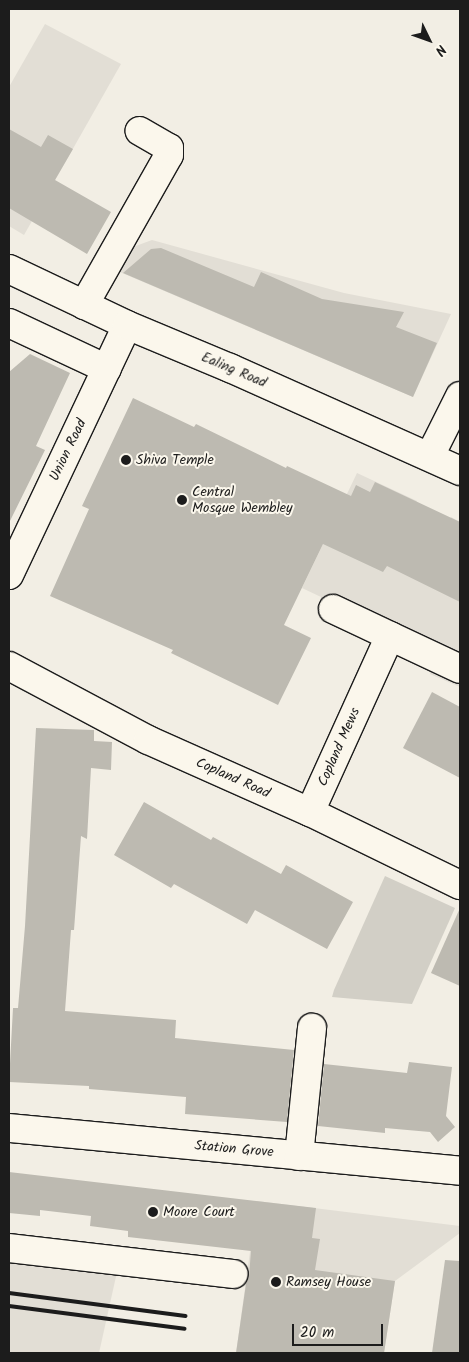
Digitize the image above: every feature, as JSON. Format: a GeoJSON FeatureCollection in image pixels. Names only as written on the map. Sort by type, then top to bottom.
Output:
{"type":"FeatureCollection","features":[{"type":"Feature","properties":{"kind":"street"},"geometry":{"type":"LineString","coordinates":[[84,305],[169,155],[169,148],[139,131]]}},
{"type":"Feature","properties":{"kind":"street","name":"Ealing Road"},"geometry":{"type":"LineString","coordinates":[[9,269],[127,325],[430,456],[460,471]]}},
{"type":"Feature","properties":{"kind":"street"},"geometry":{"type":"LineString","coordinates":[[9,323],[107,369]]}},
{"type":"Feature","properties":{"kind":"street","name":"Union Road"},"geometry":{"type":"LineString","coordinates":[[9,574],[127,325]]}},
{"type":"Feature","properties":{"kind":"street"},"geometry":{"type":"LineString","coordinates":[[430,456],[460,396]]}},
{"type":"Feature","properties":{"kind":"street"},"geometry":{"type":"LineString","coordinates":[[333,609],[460,669]]}},
{"type":"Feature","properties":{"kind":"street","name":"Copland Mews"},"geometry":{"type":"LineString","coordinates":[[310,812],[390,636]]}},
{"type":"Feature","properties":{"kind":"street","name":"Copland Road"},"geometry":{"type":"LineString","coordinates":[[9,666],[148,740],[310,812],[460,885]]}},
{"type":"Feature","properties":{"kind":"street"},"geometry":{"type":"LineString","coordinates":[[299,1156],[312,1028]]}},
{"type":"Feature","properties":{"kind":"street","name":"Station Grove"},"geometry":{"type":"LineString","coordinates":[[9,1128],[460,1171]]}},
{"type":"Feature","properties":{"kind":"street"},"geometry":{"type":"LineString","coordinates":[[9,1248],[234,1274]]}},
{"type":"Feature","properties":{"kind":"shaded area"},"geometry":{"type":"Polygon","coordinates":[[[45,24],[121,64],[24,235],[9,226],[9,87],[45,24]]]}},
{"type":"Feature","properties":{"kind":"shaded area"},"geometry":{"type":"Polygon","coordinates":[[[152,240],[344,293],[451,314],[413,397],[115,270],[133,247],[152,240]]]}},
{"type":"Feature","properties":{"kind":"shaded area"},"geometry":{"type":"Polygon","coordinates":[[[357,473],[417,501],[414,508],[448,524],[451,517],[460,522],[460,687],[430,674],[435,651],[302,588],[357,473]]]}},
{"type":"Feature","properties":{"kind":"shaded area"},"geometry":{"type":"Polygon","coordinates":[[[385,876],[455,908],[412,1004],[332,997],[334,990],[385,876]]]}},
{"type":"Feature","properties":{"kind":"shaded area"},"geometry":{"type":"Polygon","coordinates":[[[257,1201],[460,1226],[460,1233],[395,1281],[384,1353],[236,1353],[257,1201]]]}},
{"type":"Feature","properties":{"kind":"shaded area"},"geometry":{"type":"Polygon","coordinates":[[[9,1262],[117,1272],[99,1353],[9,1353],[9,1262]]]}},
{"type":"Feature","properties":{"kind":"building"},"geometry":{"type":"Polygon","coordinates":[[[9,129],[41,147],[48,135],[73,149],[55,180],[111,212],[87,254],[9,208],[9,129]]]}},
{"type":"Feature","properties":{"kind":"building"},"geometry":{"type":"Polygon","coordinates":[[[161,248],[254,287],[261,272],[322,299],[404,312],[396,327],[437,343],[413,397],[123,273],[151,249],[161,248]]]}},
{"type":"Feature","properties":{"kind":"building"},"geometry":{"type":"Polygon","coordinates":[[[30,354],[70,373],[36,446],[45,450],[9,523],[9,372],[30,354]]]}},
{"type":"Feature","properties":{"kind":"building"},"geometry":{"type":"Polygon","coordinates":[[[133,398],[194,427],[196,424],[286,468],[287,466],[351,496],[356,485],[370,492],[375,482],[460,522],[460,602],[387,566],[383,572],[323,544],[284,625],[311,638],[278,705],[171,653],[173,650],[50,596],[89,509],[82,506],[133,398]]]}},
{"type":"Feature","properties":{"kind":"building"},"geometry":{"type":"Polygon","coordinates":[[[432,692],[460,707],[460,778],[403,748],[432,692]]]}},
{"type":"Feature","properties":{"kind":"building"},"geometry":{"type":"Polygon","coordinates":[[[36,728],[94,730],[94,741],[112,742],[111,770],[91,768],[87,839],[81,836],[74,930],[71,930],[65,1011],[176,1020],[175,1038],[294,1050],[287,1122],[185,1114],[186,1097],[89,1089],[89,1086],[9,1082],[13,1008],[18,1008],[25,926],[36,728]]]}},
{"type":"Feature","properties":{"kind":"building"},"geometry":{"type":"Polygon","coordinates":[[[144,802],[211,840],[213,837],[281,874],[286,865],[353,902],[327,949],[255,910],[247,924],[174,884],[171,888],[114,855],[144,802]]]}},
{"type":"Feature","properties":{"kind":"building"},"geometry":{"type":"Polygon","coordinates":[[[460,908],[460,986],[431,973],[460,908]]]}},
{"type":"Feature","properties":{"kind":"building"},"geometry":{"type":"Polygon","coordinates":[[[409,1062],[452,1067],[446,1116],[455,1127],[438,1142],[430,1132],[385,1128],[385,1133],[318,1126],[324,1064],[407,1073],[409,1062]]]}},
{"type":"Feature","properties":{"kind":"building"},"geometry":{"type":"Polygon","coordinates":[[[9,1172],[316,1208],[312,1238],[320,1239],[315,1270],[395,1281],[384,1353],[236,1353],[246,1284],[249,1276],[251,1251],[128,1237],[128,1231],[90,1226],[91,1216],[40,1210],[40,1216],[9,1213],[9,1172]]]}},
{"type":"Feature","properties":{"kind":"building"},"geometry":{"type":"Polygon","coordinates":[[[445,1260],[460,1261],[460,1353],[432,1353],[445,1260]]]}},
{"type":"Feature","properties":{"kind":"railway"},"geometry":{"type":"LineString","coordinates":[[9,1293],[186,1316]]}},
{"type":"Feature","properties":{"kind":"railway"},"geometry":{"type":"LineString","coordinates":[[9,1306],[185,1329]]}},
{"type":"Feature","properties":{"kind":"place","name":"Shiva Temple"},"geometry":{"type":"Point","coordinates":[126,460]}},
{"type":"Feature","properties":{"kind":"place","name":"Central Mosque Wembley"},"geometry":{"type":"Point","coordinates":[182,500]}},
{"type":"Feature","properties":{"kind":"place","name":"Moore Court"},"geometry":{"type":"Point","coordinates":[153,1212]}},
{"type":"Feature","properties":{"kind":"place","name":"Ramsey House"},"geometry":{"type":"Point","coordinates":[276,1282]}}]}
